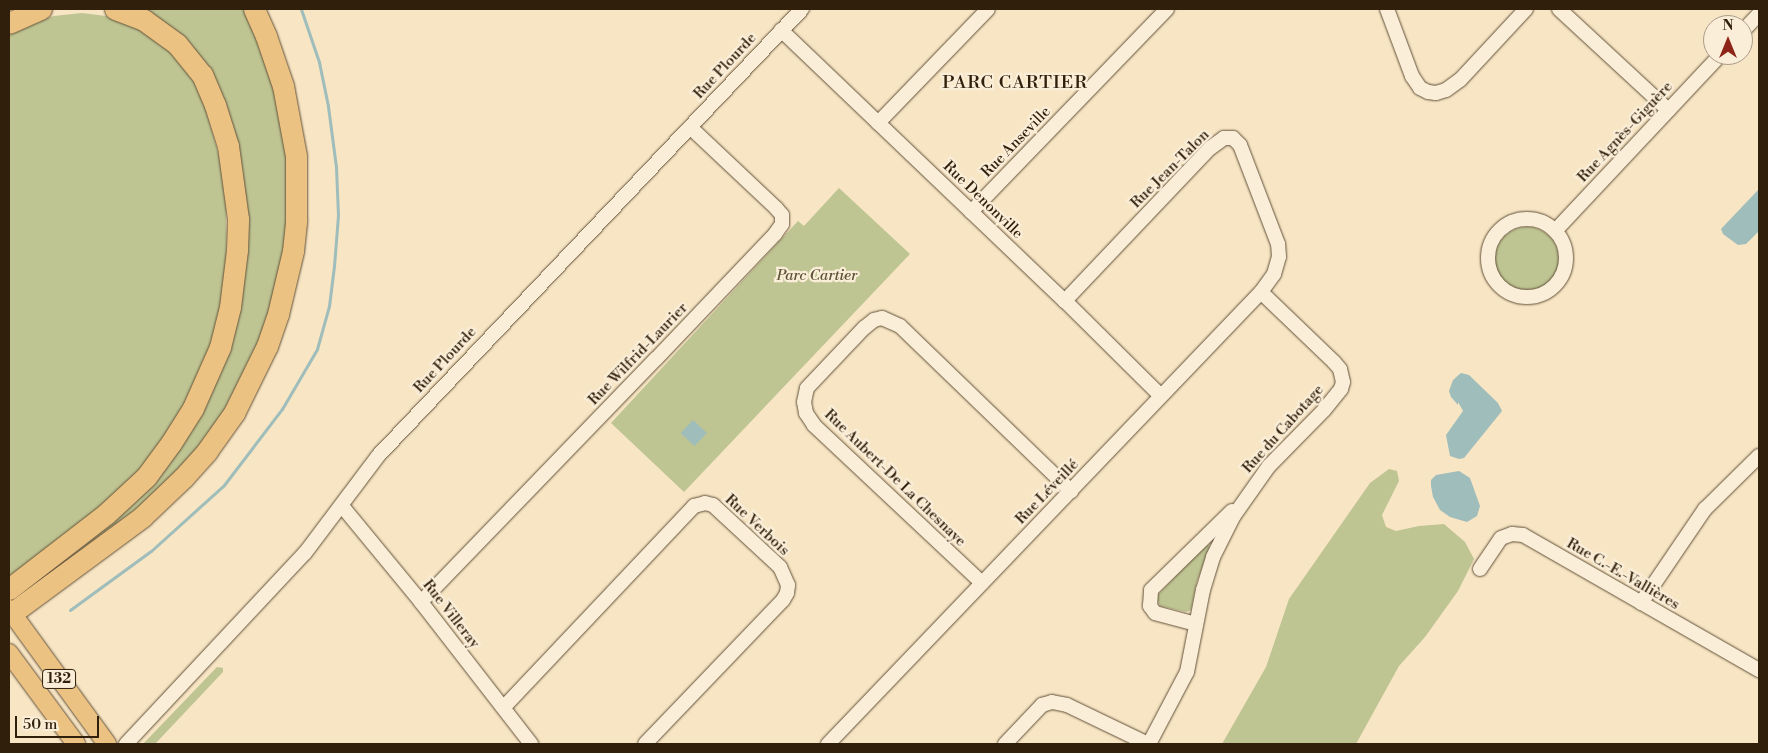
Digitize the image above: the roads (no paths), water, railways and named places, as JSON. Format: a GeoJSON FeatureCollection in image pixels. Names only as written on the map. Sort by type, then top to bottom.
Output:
{"type":"FeatureCollection","features":[{"type":"Feature","properties":{"kind":"highway"},"geometry":{"type":"LineString","coordinates":[[9,23],[41,9]]}},
{"type":"Feature","properties":{"kind":"highway"},"geometry":{"type":"LineString","coordinates":[[9,588],[106,514],[146,477],[171,443],[193,408],[220,347],[231,301],[237,250],[238,219],[228,146],[215,105],[202,75],[177,44],[144,20],[115,9]]}},
{"type":"Feature","properties":{"kind":"highway"},"geometry":{"type":"LineString","coordinates":[[10,612],[142,517],[183,478],[207,451],[234,413],[267,346],[280,306],[293,250],[296,211],[296,164],[283,86],[266,36],[254,9]]}},
{"type":"Feature","properties":{"kind":"main road","name":"132"},"geometry":{"type":"LineString","coordinates":[[10,612],[107,744]]}},
{"type":"Feature","properties":{"kind":"main road","name":"132"},"geometry":{"type":"LineString","coordinates":[[9,653],[76,744]]}},
{"type":"Feature","properties":{"kind":"street","name":"Rue Plourde"},"geometry":{"type":"LineString","coordinates":[[126,744],[272,590],[342,506],[357,482],[378,456],[802,9]]}},
{"type":"Feature","properties":{"kind":"street"},"geometry":{"type":"LineString","coordinates":[[878,123],[988,9]]}},
{"type":"Feature","properties":{"kind":"street","name":"Rue Anseville"},"geometry":{"type":"LineString","coordinates":[[971,212],[1167,9]]}},
{"type":"Feature","properties":{"kind":"street"},"geometry":{"type":"LineString","coordinates":[[1387,9],[1412,76],[1420,88],[1436,93],[1446,90],[1460,80],[1526,9]]}},
{"type":"Feature","properties":{"kind":"street"},"geometry":{"type":"LineString","coordinates":[[1559,9],[1668,110]]}},
{"type":"Feature","properties":{"kind":"street","name":"Rue Denonville"},"geometry":{"type":"LineString","coordinates":[[781,30],[1065,301],[1160,395]]}},
{"type":"Feature","properties":{"kind":"street","name":"Rue Agnès-Giguère"},"geometry":{"type":"LineString","coordinates":[[1555,231],[1711,65]]}},
{"type":"Feature","properties":{"kind":"street","name":"Rue Wilfrid-Laurier"},"geometry":{"type":"LineString","coordinates":[[421,602],[736,276],[782,224],[782,216],[776,208],[690,127]]}},
{"type":"Feature","properties":{"kind":"street","name":"Rue Jean-Talon"},"geometry":{"type":"LineString","coordinates":[[1065,301],[1210,148],[1224,138],[1233,138],[1240,145],[1278,244],[1279,257]]}},
{"type":"Feature","properties":{"kind":"street"},"geometry":{"type":"LineString","coordinates":[[1527,219],[1542,222],[1555,231],[1563,243],[1566,258],[1564,273],[1555,286],[1542,294],[1527,298],[1512,295],[1500,286],[1491,274],[1488,259],[1490,244],[1499,231],[1512,222],[1527,219]]}},
{"type":"Feature","properties":{"kind":"street","name":"Rue Léveillé"},"geometry":{"type":"LineString","coordinates":[[828,744],[1071,491],[1160,395],[1261,292],[1274,274],[1279,257]]}},
{"type":"Feature","properties":{"kind":"street","name":"Rue du Cabotage"},"geometry":{"type":"LineString","coordinates":[[1149,744],[1187,672],[1196,624],[1213,557],[1244,500],[1269,466],[1324,410],[1341,389],[1343,382],[1340,369],[1334,362],[1261,292]]}},
{"type":"Feature","properties":{"kind":"street","name":"Rue Aubert-De La Chesnaye"},"geometry":{"type":"LineString","coordinates":[[982,583],[814,425],[806,413],[804,402],[808,388],[864,328],[874,320],[882,318],[900,326],[1071,491]]}},
{"type":"Feature","properties":{"kind":"street"},"geometry":{"type":"LineString","coordinates":[[1641,603],[1700,514],[1759,456]]}},
{"type":"Feature","properties":{"kind":"street","name":"Rue du Cabotage"},"geometry":{"type":"LineString","coordinates":[[1196,624],[1155,613],[1150,606],[1151,590],[1180,559],[1244,500]]}},
{"type":"Feature","properties":{"kind":"street","name":"Rue Verbois"},"geometry":{"type":"LineString","coordinates":[[504,707],[694,506],[705,503],[713,505],[780,567],[788,585],[787,593],[783,600],[644,744]]}},
{"type":"Feature","properties":{"kind":"street","name":"Rue Villeray"},"geometry":{"type":"LineString","coordinates":[[342,506],[504,707],[530,744]]}},
{"type":"Feature","properties":{"kind":"street","name":"Rue C.-E.-Vallières"},"geometry":{"type":"LineString","coordinates":[[1480,569],[1501,538],[1517,534],[1529,538],[1759,670]]}},
{"type":"Feature","properties":{"kind":"street"},"geometry":{"type":"LineString","coordinates":[[1005,744],[1042,705],[1052,702],[1066,705],[1149,744]]}},
{"type":"Feature","properties":{"kind":"water"},"geometry":{"type":"Polygon","coordinates":[[[1759,189],[1759,231],[1746,244],[1738,245],[1723,234],[1721,229],[1759,189]]]}},
{"type":"Feature","properties":{"kind":"water"},"geometry":{"type":"Polygon","coordinates":[[[1461,373],[1469,375],[1498,403],[1502,411],[1464,458],[1459,459],[1450,456],[1446,435],[1463,411],[1458,402],[1458,405],[1451,397],[1449,391],[1453,380],[1461,373]]]}},
{"type":"Feature","properties":{"kind":"water"},"geometry":{"type":"Polygon","coordinates":[[[693,420],[707,433],[695,446],[681,433],[693,420]]]}},
{"type":"Feature","properties":{"kind":"water"},"geometry":{"type":"Polygon","coordinates":[[[1459,471],[1470,478],[1480,506],[1477,516],[1467,522],[1450,517],[1440,510],[1433,497],[1431,486],[1431,480],[1436,475],[1459,471]]]}},
{"type":"Feature","properties":{"kind":"waterway"},"geometry":{"type":"LineString","coordinates":[[70,610],[151,551],[224,485],[282,409],[317,349],[329,306],[334,266],[338,215],[336,167],[328,106],[319,62],[301,9]]}},
{"type":"Feature","properties":{"kind":"district","name":"PARC CARTIER"},"geometry":{"type":"Point","coordinates":[1015,83]}},
{"type":"Feature","properties":{"kind":"park label","name":"Parc Cartier"},"geometry":{"type":"Point","coordinates":[817,276]}}]}
